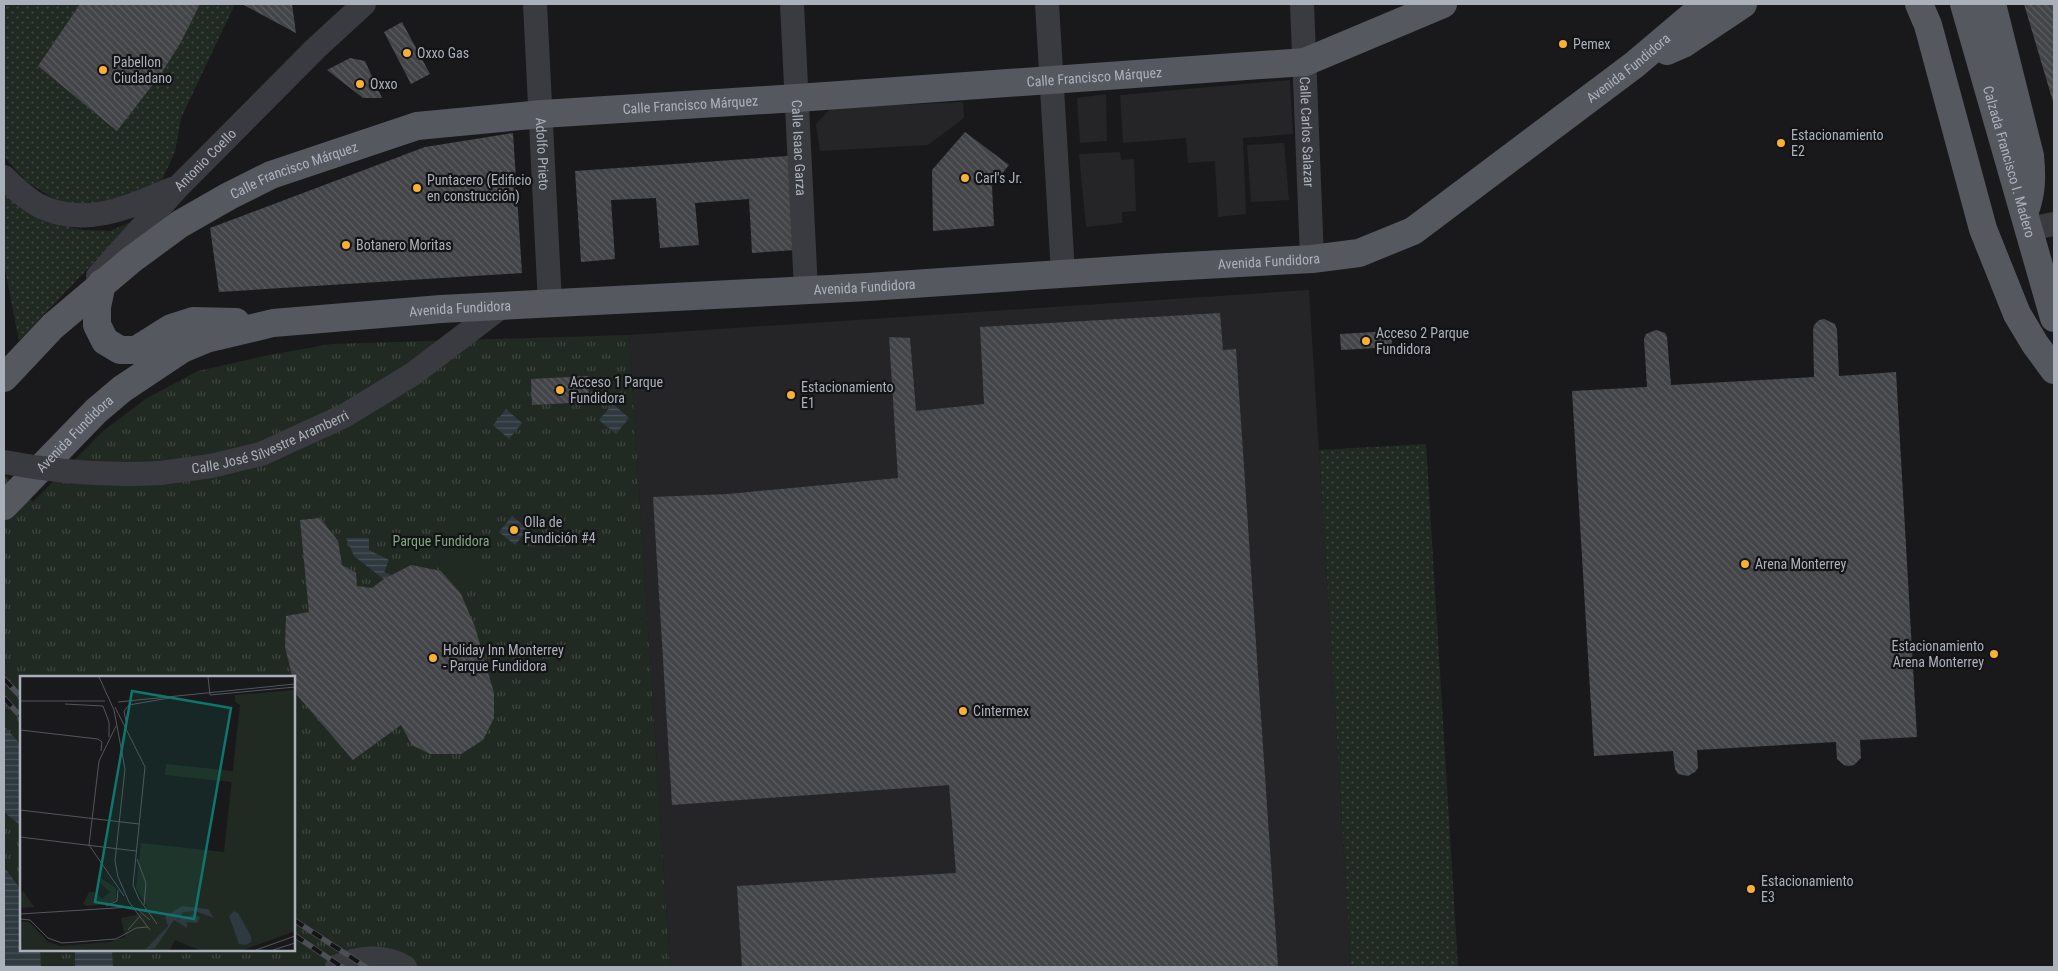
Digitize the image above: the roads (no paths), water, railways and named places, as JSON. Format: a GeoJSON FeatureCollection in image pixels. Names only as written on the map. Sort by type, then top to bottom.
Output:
{"type":"FeatureCollection","features":[{"type":"Feature","properties":{"kind":"main road","name":"Calle Francisco Márquez"},"geometry":{"type":"LineString","coordinates":[[4,378],[53,326],[102,284],[180,224],[271,175],[418,126],[542,114],[1306,62],[1443,4]]}},
{"type":"Feature","properties":{"kind":"main road","name":"Avenida Fundidora"},"geometry":{"type":"LineString","coordinates":[[4,506],[96,411],[122,389],[182,349],[206,339],[274,323],[441,309],[806,290],[1312,259],[1359,254],[1414,231],[1634,65],[1685,14],[1706,4]]}},
{"type":"Feature","properties":{"kind":"main road"},"geometry":{"type":"LineString","coordinates":[[1634,65],[1684,44],[1744,4]]}},
{"type":"Feature","properties":{"kind":"main road"},"geometry":{"type":"LineString","coordinates":[[1919,4],[1928,25],[1969,179],[1990,248],[2017,314],[2035,344],[2054,370]]}},
{"type":"Feature","properties":{"kind":"main road","name":"Calzada Francisco I. Madero"},"geometry":{"type":"LineString","coordinates":[[1964,4],[2054,318]]}},
{"type":"Feature","properties":{"kind":"main road"},"geometry":{"type":"LineString","coordinates":[[1992,4],[2030,156],[2031,196],[2026,222]]}},
{"type":"Feature","properties":{"kind":"main road"},"geometry":{"type":"LineString","coordinates":[[102,284],[96,307],[97,325],[105,342],[120,350],[136,350],[171,328],[193,321],[274,323]]}},
{"type":"Feature","properties":{"kind":"street","name":"Antonio Coello"},"geometry":{"type":"LineString","coordinates":[[53,326],[178,187],[315,49],[364,4]]}},
{"type":"Feature","properties":{"kind":"street","name":"Adolfo Prieto"},"geometry":{"type":"LineString","coordinates":[[535,4],[550,304]]}},
{"type":"Feature","properties":{"kind":"street","name":"Calle Isaac Garza"},"geometry":{"type":"LineString","coordinates":[[792,4],[806,290]]}},
{"type":"Feature","properties":{"kind":"street"},"geometry":{"type":"LineString","coordinates":[[1047,4],[1063,273]]}},
{"type":"Feature","properties":{"kind":"street","name":"Calle Carlos Salazar"},"geometry":{"type":"LineString","coordinates":[[1302,4],[1306,62],[1312,259]]}},
{"type":"Feature","properties":{"kind":"street"},"geometry":{"type":"LineString","coordinates":[[4,177],[39,206],[70,216],[92,216],[127,208],[178,187]]}},
{"type":"Feature","properties":{"kind":"street"},"geometry":{"type":"LineString","coordinates":[[2026,222],[2054,224]]}},
{"type":"Feature","properties":{"kind":"street","name":"Calle José Silvestre Aramberri"},"geometry":{"type":"LineString","coordinates":[[4,462],[45,470],[119,475],[160,473],[211,466],[261,454],[344,416],[413,374],[501,307]]}},
{"type":"Feature","properties":{"kind":"street"},"geometry":{"type":"LineString","coordinates":[[336,967],[346,962],[366,958],[382,958],[405,967]]}},
{"type":"Feature","properties":{"kind":"railway"},"geometry":{"type":"LineString","coordinates":[[4,679],[20,696]]}},
{"type":"Feature","properties":{"kind":"railway"},"geometry":{"type":"LineString","coordinates":[[4,698],[20,716]]}},
{"type":"Feature","properties":{"kind":"railway"},"geometry":{"type":"LineString","coordinates":[[295,921],[366,967]]}},
{"type":"Feature","properties":{"kind":"railway"},"geometry":{"type":"LineString","coordinates":[[295,936],[342,967]]}},
{"type":"Feature","properties":{"kind":"place","name":"Pemex"},"geometry":{"type":"Point","coordinates":[1563,44]}},
{"type":"Feature","properties":{"kind":"place","name":"Oxxo Gas"},"geometry":{"type":"Point","coordinates":[407,53]}},
{"type":"Feature","properties":{"kind":"place","name":"Pabellon Ciudadano"},"geometry":{"type":"Point","coordinates":[103,70]}},
{"type":"Feature","properties":{"kind":"place","name":"Oxxo"},"geometry":{"type":"Point","coordinates":[360,84]}},
{"type":"Feature","properties":{"kind":"place","name":"Estacionamiento E2"},"geometry":{"type":"Point","coordinates":[1781,143]}},
{"type":"Feature","properties":{"kind":"place","name":"Carl's Jr."},"geometry":{"type":"Point","coordinates":[965,178]}},
{"type":"Feature","properties":{"kind":"place","name":"Puntacero (Edificio en construcción)"},"geometry":{"type":"Point","coordinates":[417,188]}},
{"type":"Feature","properties":{"kind":"place","name":"Botanero Moritas"},"geometry":{"type":"Point","coordinates":[346,245]}},
{"type":"Feature","properties":{"kind":"place","name":"Acceso 2 Parque Fundidora"},"geometry":{"type":"Point","coordinates":[1366,341]}},
{"type":"Feature","properties":{"kind":"place","name":"Acceso 1 Parque Fundidora"},"geometry":{"type":"Point","coordinates":[560,390]}},
{"type":"Feature","properties":{"kind":"place","name":"Estacionamiento E1"},"geometry":{"type":"Point","coordinates":[791,395]}},
{"type":"Feature","properties":{"kind":"place","name":"Olla de Fundición #4"},"geometry":{"type":"Point","coordinates":[514,530]}},
{"type":"Feature","properties":{"kind":"place","name":"Arena Monterrey"},"geometry":{"type":"Point","coordinates":[1745,564]}},
{"type":"Feature","properties":{"kind":"place","name":"Estacionamiento Arena Monterrey"},"geometry":{"type":"Point","coordinates":[1994,654]}},
{"type":"Feature","properties":{"kind":"place","name":"Holiday Inn Monterrey - Parque Fundidora"},"geometry":{"type":"Point","coordinates":[433,658]}},
{"type":"Feature","properties":{"kind":"place","name":"Cintermex"},"geometry":{"type":"Point","coordinates":[963,711]}},
{"type":"Feature","properties":{"kind":"place","name":"Estacionamiento E3"},"geometry":{"type":"Point","coordinates":[1751,889]}},
{"type":"Feature","properties":{"kind":"park label","name":"Parque Fundidora"},"geometry":{"type":"Point","coordinates":[441,541]}}]}
